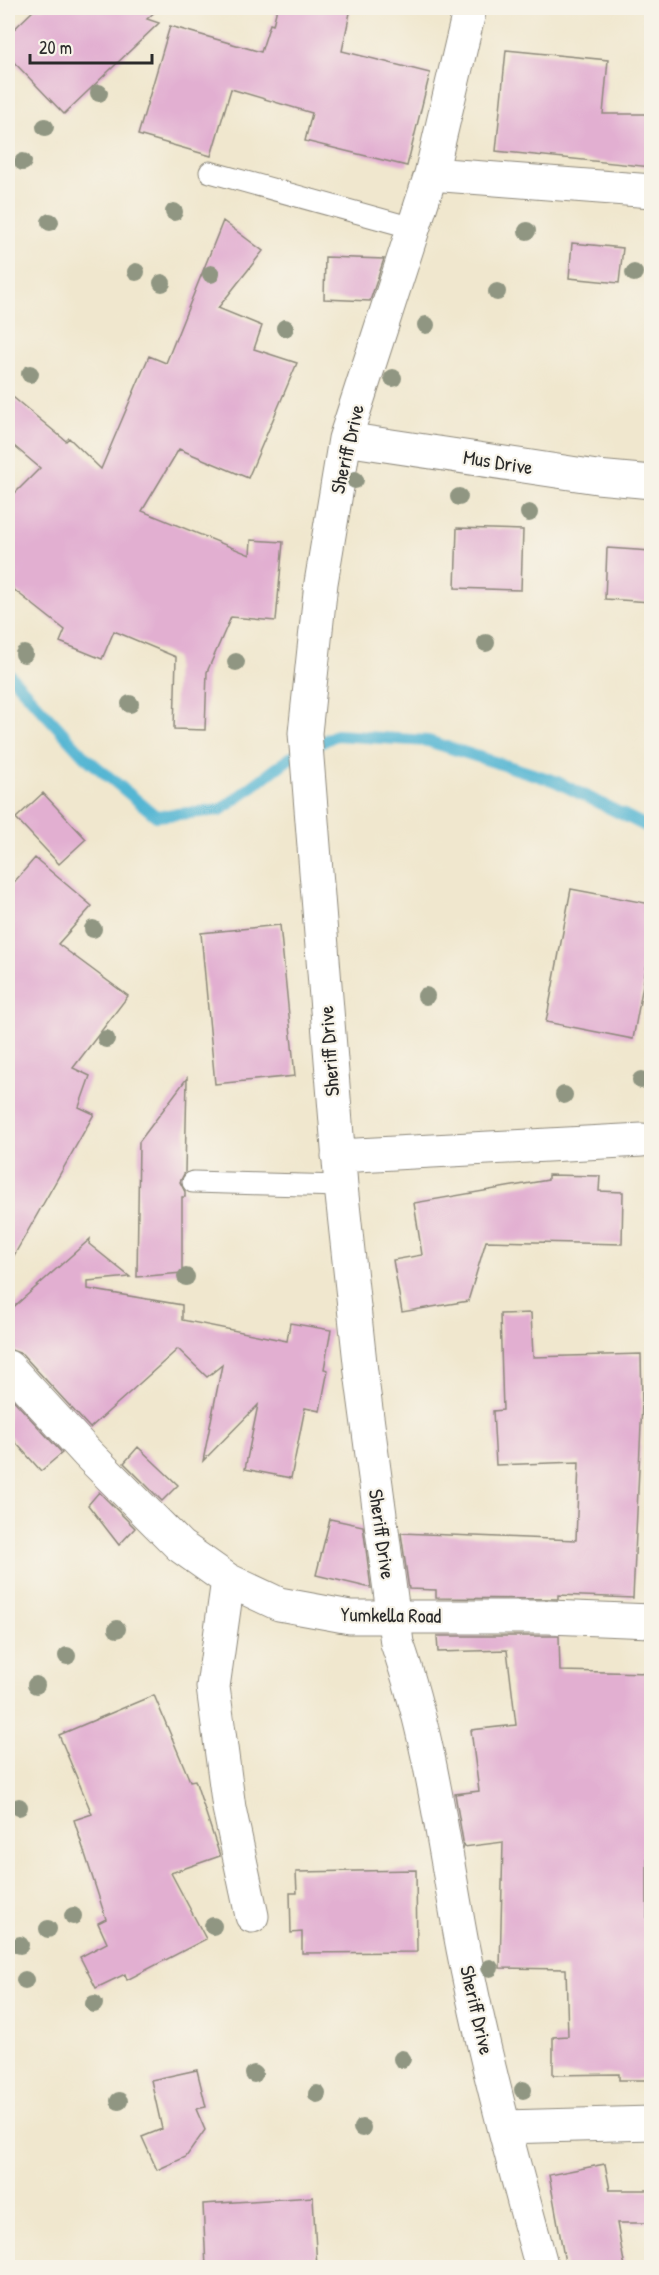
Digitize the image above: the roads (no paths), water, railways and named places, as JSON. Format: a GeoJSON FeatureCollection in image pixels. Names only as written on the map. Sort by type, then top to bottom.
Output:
{"type":"FeatureCollection","features":[{"type":"Feature","properties":{"kind":"street","name":"Sheriff Drive"},"geometry":{"type":"LineString","coordinates":[[470,8],[431,174],[345,439],[321,583],[305,733],[340,1171],[361,1372],[397,1643],[408,1673],[464,1953],[504,2127],[542,2268]]}},
{"type":"Feature","properties":{"kind":"street"},"geometry":{"type":"LineString","coordinates":[[431,174],[651,192]]}},
{"type":"Feature","properties":{"kind":"street","name":"Mus Drive"},"geometry":{"type":"LineString","coordinates":[[345,439],[597,477],[651,482]]}},
{"type":"Feature","properties":{"kind":"street"},"geometry":{"type":"LineString","coordinates":[[340,1171],[642,1140]]}},
{"type":"Feature","properties":{"kind":"street","name":"Yumkella Road"},"geometry":{"type":"LineString","coordinates":[[8,1367],[88,1454],[180,1546],[228,1580],[279,1604],[350,1617],[651,1621]]}},
{"type":"Feature","properties":{"kind":"street"},"geometry":{"type":"LineString","coordinates":[[228,1580],[213,1687],[229,1808],[252,1916]]}},
{"type":"Feature","properties":{"kind":"street"},"geometry":{"type":"LineString","coordinates":[[504,2127],[651,2123]]}},
{"type":"Feature","properties":{"kind":"lane"},"geometry":{"type":"LineString","coordinates":[[210,172],[413,228]]}},
{"type":"Feature","properties":{"kind":"lane"},"geometry":{"type":"LineString","coordinates":[[193,1182],[340,1171]]}},
{"type":"Feature","properties":{"kind":"waterway"},"geometry":{"type":"LineString","coordinates":[[8,673],[85,757],[156,816],[221,810],[290,758],[336,735],[428,741],[555,781],[652,829]]}}]}
